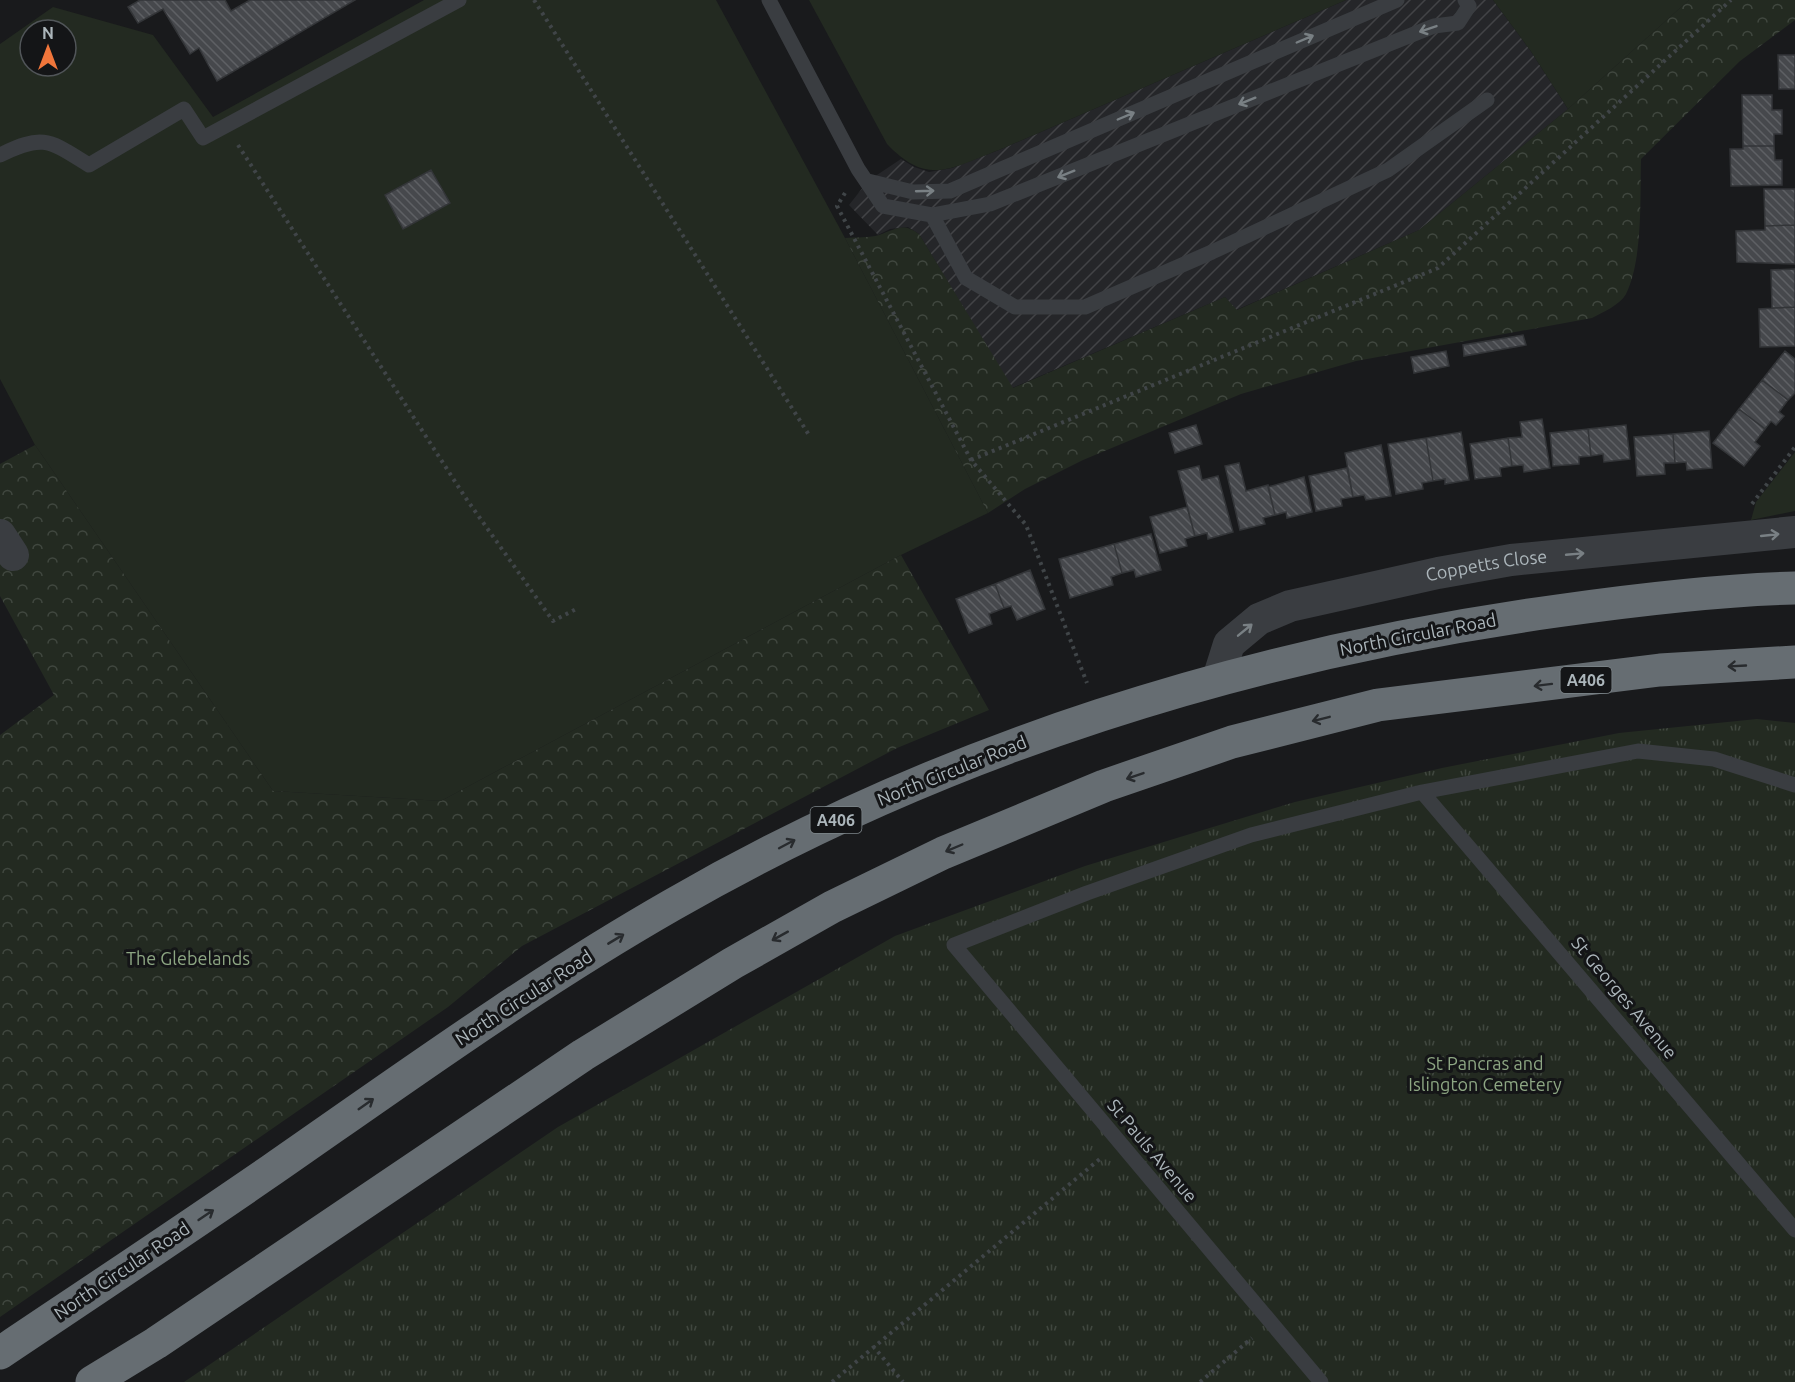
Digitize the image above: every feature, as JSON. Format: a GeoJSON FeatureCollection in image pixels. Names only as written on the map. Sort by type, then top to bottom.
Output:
{"type":"FeatureCollection","features":[{"type":"Feature","properties":{"kind":"highway","name":"North Circular Road"},"geometry":{"type":"LineString","coordinates":[[0,1353],[206,1215],[419,1067],[572,966],[674,904],[810,831],[986,755],[1098,715],[1218,679],[1355,645],[1475,623],[1622,602],[1795,588]]}},
{"type":"Feature","properties":{"kind":"highway","name":"A406"},"geometry":{"type":"LineString","coordinates":[[92,1382],[156,1343],[583,1055],[733,963],[822,913],[943,853],[1104,786],[1210,750],[1378,705],[1660,670],[1795,662]]}},
{"type":"Feature","properties":{"kind":"street","name":"Coppetts Close"},"geometry":{"type":"LineString","coordinates":[[1218,679],[1229,644],[1259,619],[1290,606],[1438,573],[1511,560],[1795,532]]}},
{"type":"Feature","properties":{"kind":"lane"},"geometry":{"type":"LineString","coordinates":[[0,155],[24,143],[50,141],[89,165],[184,109],[203,138],[459,0]]}},
{"type":"Feature","properties":{"kind":"lane"},"geometry":{"type":"LineString","coordinates":[[769,0],[863,175],[883,207],[932,215],[990,204],[1434,26],[1458,23],[1469,6],[1465,0]]}},
{"type":"Feature","properties":{"kind":"lane"},"geometry":{"type":"LineString","coordinates":[[863,175],[913,192],[950,191],[1397,0]]}},
{"type":"Feature","properties":{"kind":"lane"},"geometry":{"type":"LineString","coordinates":[[932,215],[966,279],[1015,307],[1085,307],[1212,252],[1388,170],[1487,100]]}},
{"type":"Feature","properties":{"kind":"lane"},"geometry":{"type":"LineString","coordinates":[[1422,792],[1638,751],[1714,759],[1795,785]]}},
{"type":"Feature","properties":{"kind":"lane","name":"St Pauls Avenue"},"geometry":{"type":"LineString","coordinates":[[1321,1382],[954,945],[1087,892],[1251,835],[1422,792]]}},
{"type":"Feature","properties":{"kind":"lane","name":"St Georges Avenue"},"geometry":{"type":"LineString","coordinates":[[1422,792],[1795,1230]]}},
{"type":"Feature","properties":{"kind":"path"},"geometry":{"type":"LineString","coordinates":[[534,0],[809,435]]}},
{"type":"Feature","properties":{"kind":"path"},"geometry":{"type":"LineString","coordinates":[[971,460],[1438,268],[1731,0]]}},
{"type":"Feature","properties":{"kind":"path"},"geometry":{"type":"LineString","coordinates":[[225,125],[465,497],[552,621],[578,608]]}},
{"type":"Feature","properties":{"kind":"path"},"geometry":{"type":"LineString","coordinates":[[863,175],[837,207],[971,460],[1026,525],[1089,687]]}},
{"type":"Feature","properties":{"kind":"path"},"geometry":{"type":"LineString","coordinates":[[1750,509],[1753,501],[1795,447]]}},
{"type":"Feature","properties":{"kind":"path"},"geometry":{"type":"LineString","coordinates":[[832,1382],[1119,1143]]}},
{"type":"Feature","properties":{"kind":"path"},"geometry":{"type":"LineString","coordinates":[[1200,1382],[1270,1322]]}},
{"type":"Feature","properties":{"kind":"path"},"geometry":{"type":"LineString","coordinates":[[873,1346],[903,1382]]}},
{"type":"Feature","properties":{"kind":"shaded area"},"geometry":{"type":"Polygon","coordinates":[[[1346,0],[1493,0],[1530,50],[1568,109],[1419,230],[1236,310],[1225,297],[1012,388],[919,234],[908,227],[890,229],[878,235],[849,205],[868,181],[901,159],[929,172],[952,168],[999,150],[1346,0]]]}},
{"type":"Feature","properties":{"kind":"green space"},"geometry":{"type":"Polygon","coordinates":[[[424,0],[716,0],[845,238],[988,513],[901,555],[441,801],[273,791],[35,445],[0,379],[0,44],[18,31],[18,78],[78,78],[78,18],[37,18],[53,7],[153,35],[213,117],[424,0]]]}},
{"type":"Feature","properties":{"kind":"green space"},"geometry":{"type":"Polygon","coordinates":[[[809,0],[1346,0],[999,150],[953,167],[928,170],[915,166],[887,144],[809,0]]]}},
{"type":"Feature","properties":{"kind":"green space"},"geometry":{"type":"Polygon","coordinates":[[[1493,0],[1689,0],[1568,109],[1530,50],[1493,0]]]}},
{"type":"Feature","properties":{"kind":"green space"},"geometry":{"type":"Polygon","coordinates":[[[1689,0],[1795,0],[1795,20],[1740,61],[1641,159],[1640,228],[1635,264],[1626,294],[1616,305],[1592,318],[1356,361],[1241,394],[1083,460],[1025,489],[988,513],[845,238],[875,236],[904,227],[919,234],[1013,388],[1225,297],[1237,310],[1419,230],[1568,109],[1689,0]]]}},
{"type":"Feature","properties":{"kind":"green space","name":"The Glebelands"},"geometry":{"type":"Polygon","coordinates":[[[35,445],[273,791],[441,801],[901,555],[989,710],[897,748],[522,946],[448,1007],[0,1317],[0,735],[54,695],[0,596],[0,464],[35,445]]]}},
{"type":"Feature","properties":{"kind":"green space"},"geometry":{"type":"Polygon","coordinates":[[[1795,452],[1795,511],[1751,520],[1756,502],[1795,452]]]}},
{"type":"Feature","properties":{"kind":"green space","name":"St Pancras and Islington Cemetery"},"geometry":{"type":"Polygon","coordinates":[[[1757,719],[1795,723],[1795,1382],[184,1382],[558,1127],[895,936],[1085,866],[1295,802],[1442,768],[1619,733],[1757,719]]]}},
{"type":"Feature","properties":{"kind":"building"},"geometry":{"type":"Polygon","coordinates":[[[140,0],[225,0],[231,11],[250,0],[355,0],[217,81],[199,48],[190,54],[163,9],[138,23],[128,7],[140,0]]]}},
{"type":"Feature","properties":{"kind":"building"},"geometry":{"type":"Polygon","coordinates":[[[1778,55],[1795,55],[1795,89],[1779,89],[1778,55]]]}},
{"type":"Feature","properties":{"kind":"building"},"geometry":{"type":"Polygon","coordinates":[[[1742,95],[1772,95],[1772,110],[1782,110],[1782,134],[1774,134],[1774,146],[1743,146],[1742,95]]]}},
{"type":"Feature","properties":{"kind":"building"},"geometry":{"type":"Polygon","coordinates":[[[1743,146],[1774,146],[1775,160],[1782,160],[1782,185],[1731,186],[1730,149],[1743,149],[1743,146]]]}},
{"type":"Feature","properties":{"kind":"building"},"geometry":{"type":"Polygon","coordinates":[[[431,170],[450,203],[403,229],[385,195],[431,170]]]}},
{"type":"Feature","properties":{"kind":"building"},"geometry":{"type":"Polygon","coordinates":[[[1764,189],[1795,189],[1795,225],[1765,226],[1764,189]]]}},
{"type":"Feature","properties":{"kind":"building"},"geometry":{"type":"Polygon","coordinates":[[[1795,225],[1795,264],[1737,262],[1736,231],[1765,230],[1765,226],[1795,225]]]}},
{"type":"Feature","properties":{"kind":"building"},"geometry":{"type":"Polygon","coordinates":[[[1795,269],[1795,307],[1772,308],[1771,270],[1795,269]]]}},
{"type":"Feature","properties":{"kind":"building"},"geometry":{"type":"Polygon","coordinates":[[[1795,307],[1795,346],[1760,347],[1759,309],[1795,307]]]}},
{"type":"Feature","properties":{"kind":"building"},"geometry":{"type":"Polygon","coordinates":[[[1523,335],[1526,345],[1464,356],[1463,345],[1523,335]]]}},
{"type":"Feature","properties":{"kind":"building"},"geometry":{"type":"Polygon","coordinates":[[[1446,351],[1449,366],[1414,373],[1411,357],[1446,351]]]}},
{"type":"Feature","properties":{"kind":"building"},"geometry":{"type":"Polygon","coordinates":[[[1785,351],[1795,359],[1795,393],[1788,400],[1762,380],[1785,351]]]}},
{"type":"Feature","properties":{"kind":"building"},"geometry":{"type":"Polygon","coordinates":[[[1762,380],[1788,400],[1779,412],[1784,416],[1776,425],[1771,421],[1765,429],[1739,409],[1762,380]]]}},
{"type":"Feature","properties":{"kind":"building"},"geometry":{"type":"Polygon","coordinates":[[[1739,409],[1765,429],[1755,442],[1760,446],[1744,466],[1713,443],[1739,409]]]}},
{"type":"Feature","properties":{"kind":"building"},"geometry":{"type":"Polygon","coordinates":[[[1542,419],[1550,468],[1524,472],[1523,465],[1512,466],[1508,438],[1522,437],[1520,422],[1542,419]]]}},
{"type":"Feature","properties":{"kind":"building"},"geometry":{"type":"Polygon","coordinates":[[[1196,425],[1202,444],[1175,453],[1169,433],[1196,425]]]}},
{"type":"Feature","properties":{"kind":"building"},"geometry":{"type":"Polygon","coordinates":[[[1626,425],[1630,459],[1604,462],[1603,454],[1591,456],[1588,429],[1626,425]]]}},
{"type":"Feature","properties":{"kind":"building"},"geometry":{"type":"Polygon","coordinates":[[[1588,429],[1591,456],[1579,457],[1579,464],[1553,466],[1550,433],[1588,429]]]}},
{"type":"Feature","properties":{"kind":"building"},"geometry":{"type":"Polygon","coordinates":[[[1709,431],[1712,468],[1687,470],[1686,462],[1675,463],[1673,434],[1709,431]]]}},
{"type":"Feature","properties":{"kind":"building"},"geometry":{"type":"Polygon","coordinates":[[[1461,432],[1469,480],[1445,484],[1445,479],[1433,481],[1426,438],[1461,432]]]}},
{"type":"Feature","properties":{"kind":"building"},"geometry":{"type":"Polygon","coordinates":[[[1673,434],[1675,463],[1664,463],[1665,474],[1637,476],[1634,437],[1673,434]]]}},
{"type":"Feature","properties":{"kind":"building"},"geometry":{"type":"Polygon","coordinates":[[[1426,438],[1433,481],[1422,483],[1423,489],[1396,494],[1388,444],[1426,438]]]}},
{"type":"Feature","properties":{"kind":"building"},"geometry":{"type":"Polygon","coordinates":[[[1508,438],[1512,466],[1500,468],[1501,476],[1475,479],[1470,444],[1508,438]]]}},
{"type":"Feature","properties":{"kind":"building"},"geometry":{"type":"Polygon","coordinates":[[[1381,445],[1391,496],[1366,500],[1364,495],[1353,497],[1345,453],[1381,445]]]}},
{"type":"Feature","properties":{"kind":"building"},"geometry":{"type":"Polygon","coordinates":[[[1239,463],[1246,491],[1268,485],[1275,515],[1263,518],[1265,524],[1240,530],[1225,466],[1239,463]]]}},
{"type":"Feature","properties":{"kind":"building"},"geometry":{"type":"Polygon","coordinates":[[[1199,466],[1202,480],[1218,476],[1233,532],[1208,539],[1207,533],[1195,536],[1178,471],[1199,466]]]}},
{"type":"Feature","properties":{"kind":"building"},"geometry":{"type":"Polygon","coordinates":[[[1347,468],[1353,497],[1341,499],[1342,506],[1316,511],[1309,476],[1347,468]]]}},
{"type":"Feature","properties":{"kind":"building"},"geometry":{"type":"Polygon","coordinates":[[[1304,477],[1312,512],[1287,518],[1286,512],[1275,515],[1268,487],[1304,477]]]}},
{"type":"Feature","properties":{"kind":"building"},"geometry":{"type":"Polygon","coordinates":[[[1187,507],[1195,536],[1185,539],[1187,546],[1160,553],[1150,517],[1187,507]]]}},
{"type":"Feature","properties":{"kind":"building"},"geometry":{"type":"Polygon","coordinates":[[[1151,534],[1161,570],[1136,577],[1134,570],[1122,573],[1114,544],[1151,534]]]}},
{"type":"Feature","properties":{"kind":"building"},"geometry":{"type":"Polygon","coordinates":[[[1114,544],[1122,573],[1111,577],[1113,585],[1070,598],[1059,559],[1114,544]]]}},
{"type":"Feature","properties":{"kind":"building"},"geometry":{"type":"Polygon","coordinates":[[[1030,570],[1045,609],[1017,620],[1011,606],[1004,608],[995,584],[1030,570]]]}},
{"type":"Feature","properties":{"kind":"building"},"geometry":{"type":"Polygon","coordinates":[[[995,584],[1004,608],[989,614],[992,624],[969,633],[956,599],[995,584]]]}}]}
